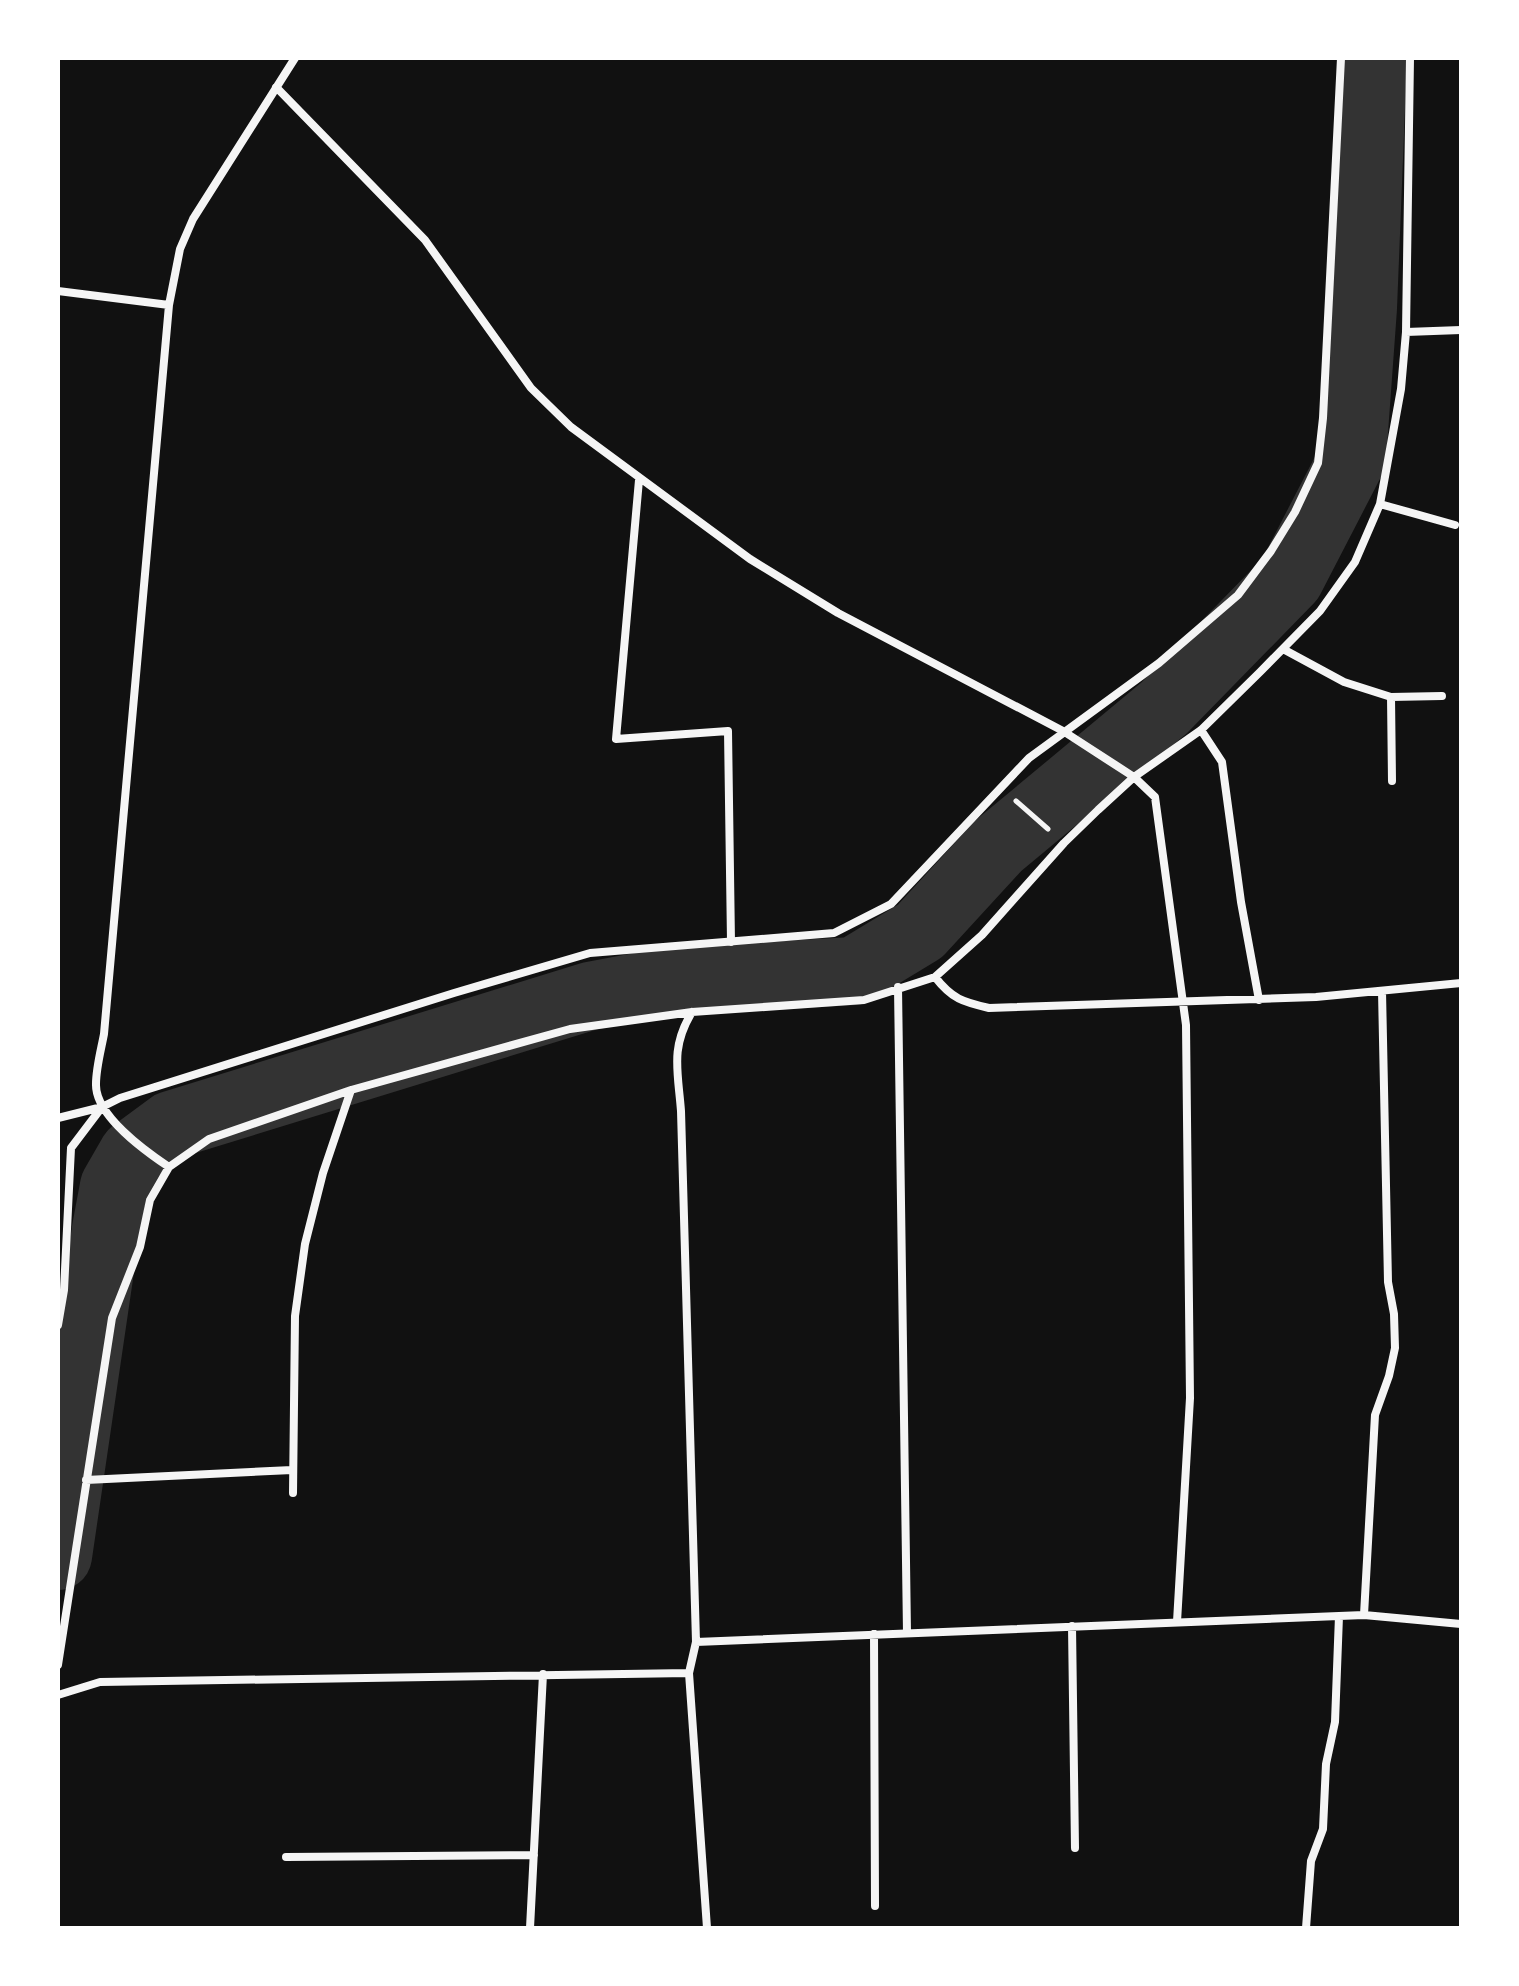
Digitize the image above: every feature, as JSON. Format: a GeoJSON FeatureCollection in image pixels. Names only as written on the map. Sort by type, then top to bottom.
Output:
{"type":"FeatureCollection","features":[{"type":"Feature","properties":{"kind":"street"},"geometry":{"type":"LineString","coordinates":[[169,1167],[120,1127],[102,1107],[95,1087],[104,1034],[169,305],[180,249],[193,219],[295,58]]}},
{"type":"Feature","properties":{"kind":"street"},"geometry":{"type":"LineString","coordinates":[[58,1118],[102,1107],[120,1098],[590,953],[834,933],[891,904],[1029,758],[1159,663],[1238,595],[1295,512],[1318,463],[1327,354],[1341,58]]}},
{"type":"Feature","properties":{"kind":"street"},"geometry":{"type":"LineString","coordinates":[[58,1665],[112,1318],[140,1247],[150,1200],[169,1167],[209,1139],[351,1090],[570,1029],[692,1012],[864,1000],[935,977],[982,935],[1064,843],[1134,777],[1201,730],[1320,611],[1355,562],[1380,504],[1401,389],[1406,332],[1410,58]]}},
{"type":"Feature","properties":{"kind":"street"},"geometry":{"type":"LineString","coordinates":[[276,87],[425,240],[531,388],[571,427],[750,559],[838,613],[1063,731],[1134,777],[1155,797],[1186,1025],[1190,1398],[1177,1622]]}},
{"type":"Feature","properties":{"kind":"street"},"geometry":{"type":"LineString","coordinates":[[58,291],[169,305]]}},
{"type":"Feature","properties":{"kind":"street"},"geometry":{"type":"LineString","coordinates":[[1406,332],[1461,330]]}},
{"type":"Feature","properties":{"kind":"street"},"geometry":{"type":"LineString","coordinates":[[639,480],[616,739],[728,731],[731,942]]}},
{"type":"Feature","properties":{"kind":"street"},"geometry":{"type":"LineString","coordinates":[[1380,504],[1455,525]]}},
{"type":"Feature","properties":{"kind":"street"},"geometry":{"type":"LineString","coordinates":[[1283,649],[1344,682],[1391,697],[1442,696]]}},
{"type":"Feature","properties":{"kind":"street"},"geometry":{"type":"LineString","coordinates":[[1391,697],[1392,781]]}},
{"type":"Feature","properties":{"kind":"street"},"geometry":{"type":"LineString","coordinates":[[1201,730],[1222,762],[1241,902],[1259,1000]]}},
{"type":"Feature","properties":{"kind":"street"},"geometry":{"type":"LineString","coordinates":[[935,977],[947,993],[965,1002],[989,1008],[1259,1000],[1461,983]]}},
{"type":"Feature","properties":{"kind":"street"},"geometry":{"type":"LineString","coordinates":[[898,987],[907,1633]]}},
{"type":"Feature","properties":{"kind":"street"},"geometry":{"type":"LineString","coordinates":[[1364,1615],[1375,1415],[1395,1348],[1394,1314],[1388,1282],[1382,991]]}},
{"type":"Feature","properties":{"kind":"street"},"geometry":{"type":"LineString","coordinates":[[692,1012],[676,1045],[681,1111],[696,1642],[689,1673],[707,1928]]}},
{"type":"Feature","properties":{"kind":"street"},"geometry":{"type":"LineString","coordinates":[[293,1493],[295,1316],[305,1244],[323,1173],[351,1090]]}},
{"type":"Feature","properties":{"kind":"street"},"geometry":{"type":"LineString","coordinates":[[58,1325],[64,1290],[71,1148],[102,1107]]}},
{"type":"Feature","properties":{"kind":"street"},"geometry":{"type":"LineString","coordinates":[[86,1480],[292,1470]]}},
{"type":"Feature","properties":{"kind":"street"},"geometry":{"type":"LineString","coordinates":[[696,1642],[1364,1615],[1461,1624]]}},
{"type":"Feature","properties":{"kind":"street"},"geometry":{"type":"LineString","coordinates":[[1306,1928],[1311,1861],[1323,1829],[1326,1764],[1335,1722],[1339,1616]]}},
{"type":"Feature","properties":{"kind":"street"},"geometry":{"type":"LineString","coordinates":[[1072,1626],[1075,1848]]}},
{"type":"Feature","properties":{"kind":"street"},"geometry":{"type":"LineString","coordinates":[[874,1634],[875,1906]]}},
{"type":"Feature","properties":{"kind":"street"},"geometry":{"type":"LineString","coordinates":[[58,1695],[100,1682],[689,1673]]}},
{"type":"Feature","properties":{"kind":"street"},"geometry":{"type":"LineString","coordinates":[[530,1928],[543,1674]]}},
{"type":"Feature","properties":{"kind":"street"},"geometry":{"type":"LineString","coordinates":[[286,1857],[534,1855]]}},
{"type":"Feature","properties":{"kind":"path"},"geometry":{"type":"LineString","coordinates":[[1013,798],[1048,829]]}},
{"type":"Feature","properties":{"kind":"waterway"},"geometry":{"type":"LineString","coordinates":[[58,1556],[114,1186],[133,1153],[171,1125],[590,996],[664,982],[854,971],[920,931],[998,846],[1164,708],[1290,579],[1352,459],[1363,308],[1373,58]]}}]}
